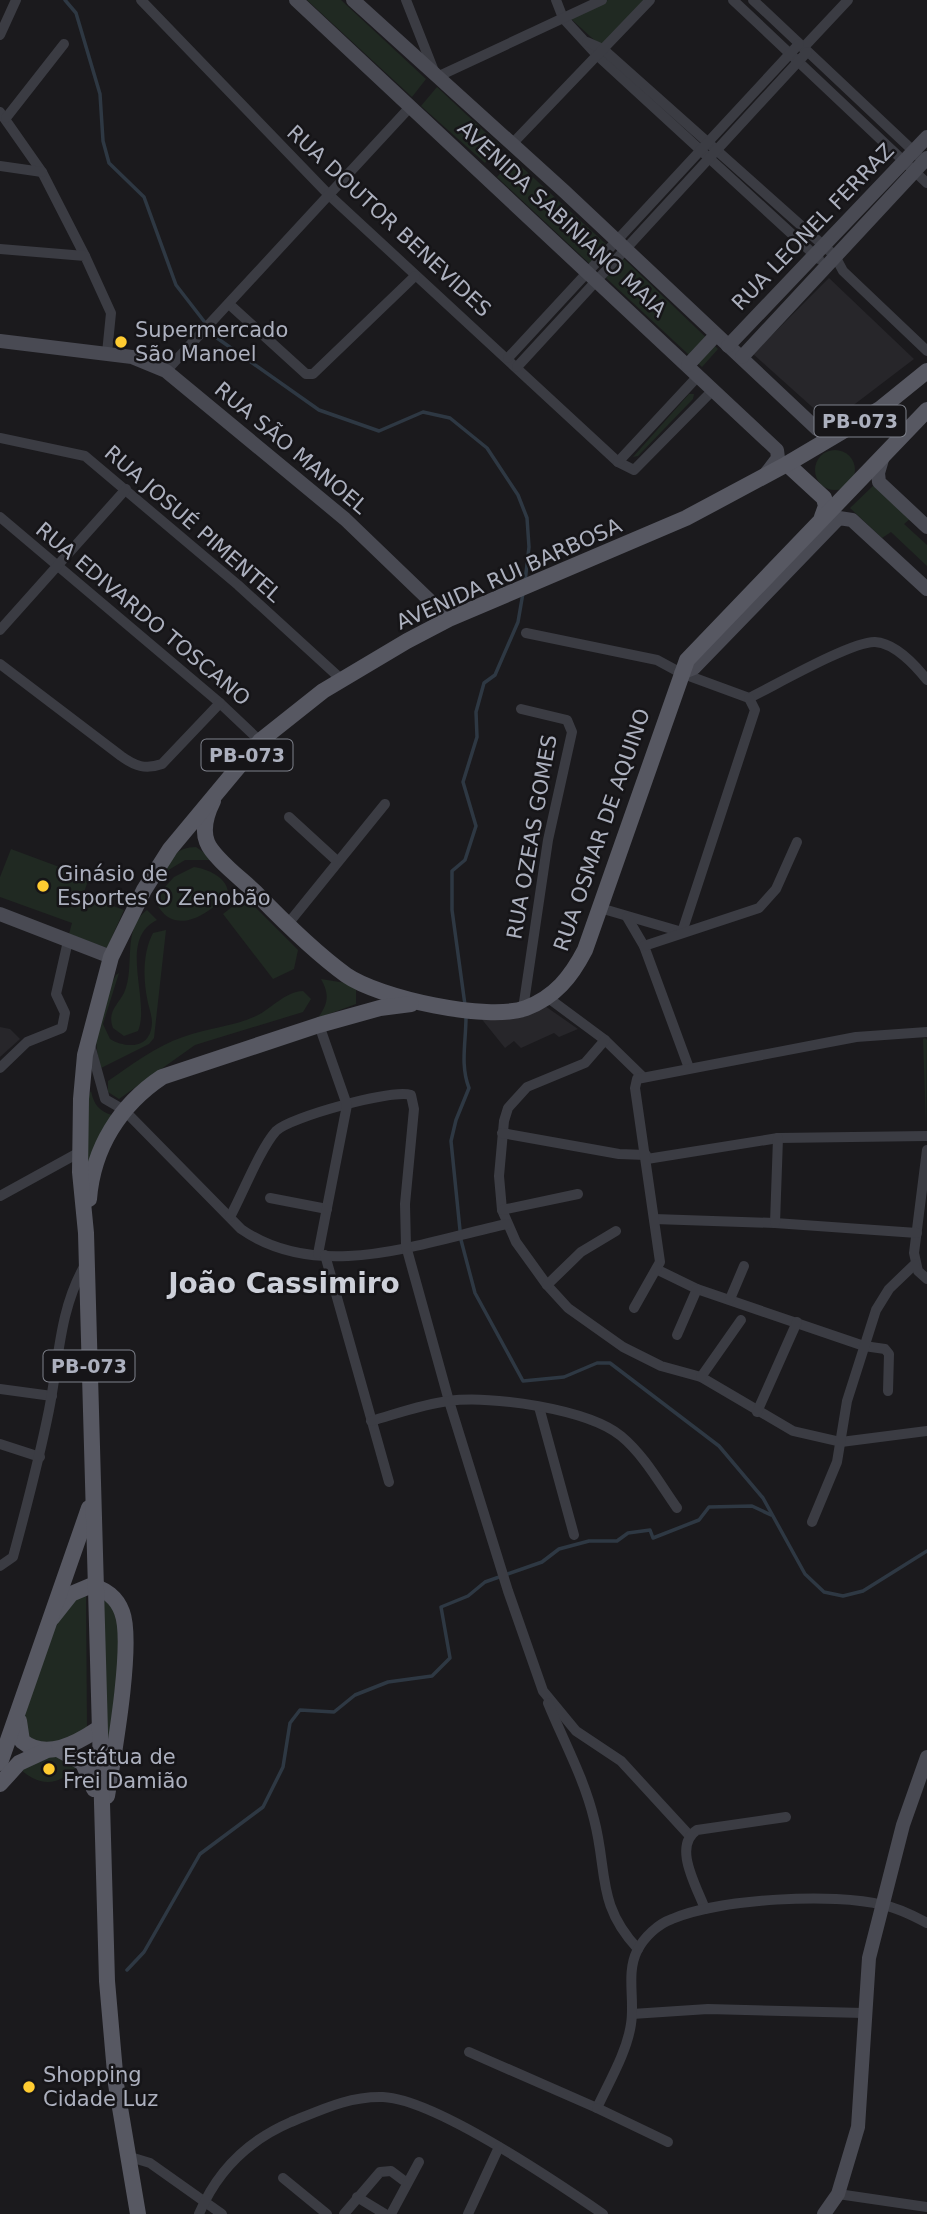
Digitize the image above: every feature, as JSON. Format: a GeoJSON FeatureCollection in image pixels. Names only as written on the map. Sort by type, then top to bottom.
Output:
{"type":"FeatureCollection","features":[{"type":"Feature","properties":{"kind":"main road","name":"PB-073"},"geometry":{"type":"LineString","coordinates":[[787,464],[880,409],[927,371]]}},
{"type":"Feature","properties":{"kind":"main road","name":"PB-073"},"geometry":{"type":"LineString","coordinates":[[884,452],[927,410]]}},
{"type":"Feature","properties":{"kind":"main road","name":"RUA OSMAR DE AQUINO"},"geometry":{"type":"LineString","coordinates":[[124,1110],[144,1088],[162,1077],[363,1012],[387,1007],[439,1006],[476,1010],[523,1009],[563,985],[578,963],[600,908],[687,660],[884,452]]}},
{"type":"Feature","properties":{"kind":"main road","name":"AVENIDA RUI BARBOSA"},"geometry":{"type":"LineString","coordinates":[[80,1152],[80,1099],[89,1039],[111,957],[155,871],[219,786],[260,741],[295,710],[341,679],[449,619],[675,523],[787,464]]}},
{"type":"Feature","properties":{"kind":"main road"},"geometry":{"type":"LineString","coordinates":[[787,464],[824,498],[826,506],[822,517]]}},
{"type":"Feature","properties":{"kind":"main road","name":"RUA OSMAR DE AQUINO"},"geometry":{"type":"LineString","coordinates":[[219,786],[206,819],[206,841],[287,925],[346,975],[367,986],[439,1006]]}},
{"type":"Feature","properties":{"kind":"main road"},"geometry":{"type":"LineString","coordinates":[[363,1012],[367,986]]}},
{"type":"Feature","properties":{"kind":"main road","name":"PB-073"},"geometry":{"type":"LineString","coordinates":[[86,1233],[95,1166],[106,1137],[124,1110]]}},
{"type":"Feature","properties":{"kind":"main road","name":"PB-073"},"geometry":{"type":"LineString","coordinates":[[80,1152],[87,1263],[107,1982],[127,2156],[138,2214]]}},
{"type":"Feature","properties":{"kind":"main road"},"geometry":{"type":"LineString","coordinates":[[0,1763],[92,1500]]}},
{"type":"Feature","properties":{"kind":"main road"},"geometry":{"type":"LineString","coordinates":[[52,1618],[77,1590],[96,1587],[104,1590],[119,1605],[125,1630],[116,1742],[101,1826]]}},
{"type":"Feature","properties":{"kind":"main road"},"geometry":{"type":"LineString","coordinates":[[21,1709],[18,1727],[22,1741],[35,1748],[54,1749],[80,1760],[89,1772],[101,1826]]}},
{"type":"Feature","properties":{"kind":"main road"},"geometry":{"type":"LineString","coordinates":[[0,1784],[19,1763],[98,1728]]}},
{"type":"Feature","properties":{"kind":"street"},"geometry":{"type":"LineString","coordinates":[[0,35],[16,0]]}},
{"type":"Feature","properties":{"kind":"street","name":"RUA DOUTOR BENEVIDES"},"geometry":{"type":"LineString","coordinates":[[141,0],[329,195],[618,462]]}},
{"type":"Feature","properties":{"kind":"street","name":"AVENIDA SABINIANO MAIA"},"geometry":{"type":"LineString","coordinates":[[296,0],[777,450],[778,458],[764,476]]}},
{"type":"Feature","properties":{"kind":"street","name":"AVENIDA SABINIANO MAIA"},"geometry":{"type":"LineString","coordinates":[[353,0],[621,244],[776,393],[827,434],[857,422]]}},
{"type":"Feature","properties":{"kind":"street"},"geometry":{"type":"LineString","coordinates":[[406,0],[436,74],[602,0]]}},
{"type":"Feature","properties":{"kind":"street"},"geometry":{"type":"LineString","coordinates":[[556,0],[563,18],[587,42],[843,271],[927,351]]}},
{"type":"Feature","properties":{"kind":"street"},"geometry":{"type":"LineString","coordinates":[[512,144],[650,0]]}},
{"type":"Feature","properties":{"kind":"street"},"geometry":{"type":"LineString","coordinates":[[733,0],[793,58],[916,161]]}},
{"type":"Feature","properties":{"kind":"street"},"geometry":{"type":"LineString","coordinates":[[753,0],[916,161],[927,183]]}},
{"type":"Feature","properties":{"kind":"street"},"geometry":{"type":"LineString","coordinates":[[517,367],[702,146],[803,48],[848,0]]}},
{"type":"Feature","properties":{"kind":"street"},"geometry":{"type":"LineString","coordinates":[[64,44],[3,115],[42,172],[111,313],[107,353]]}},
{"type":"Feature","properties":{"kind":"street"},"geometry":{"type":"LineString","coordinates":[[621,244],[712,154],[793,58]]}},
{"type":"Feature","properties":{"kind":"street"},"geometry":{"type":"LineString","coordinates":[[166,371],[411,106]]}},
{"type":"Feature","properties":{"kind":"street","name":"RUA LEONEL FERRAZ"},"geometry":{"type":"LineString","coordinates":[[741,358],[826,256],[916,161],[927,137]]}},
{"type":"Feature","properties":{"kind":"street"},"geometry":{"type":"LineString","coordinates":[[0,166],[42,172]]}},
{"type":"Feature","properties":{"kind":"street"},"geometry":{"type":"LineString","coordinates":[[0,249],[85,256]]}},
{"type":"Feature","properties":{"kind":"street","name":"RUA LEONEL FERRAZ"},"geometry":{"type":"LineString","coordinates":[[728,346],[826,256]]}},
{"type":"Feature","properties":{"kind":"street"},"geometry":{"type":"LineString","coordinates":[[229,304],[306,374],[317,371],[415,276]]}},
{"type":"Feature","properties":{"kind":"street"},"geometry":{"type":"LineString","coordinates":[[508,358],[592,276]]}},
{"type":"Feature","properties":{"kind":"street"},"geometry":{"type":"LineString","coordinates":[[688,365],[716,335]]}},
{"type":"Feature","properties":{"kind":"street","name":"RUA SÃO MANOEL"},"geometry":{"type":"LineString","coordinates":[[0,341],[132,356],[166,371],[345,519],[449,619]]}},
{"type":"Feature","properties":{"kind":"street"},"geometry":{"type":"LineString","coordinates":[[699,375],[618,462],[634,470],[713,389]]}},
{"type":"Feature","properties":{"kind":"street","name":"RUA JOSUÉ PIMENTEL"},"geometry":{"type":"LineString","coordinates":[[0,438],[85,456],[341,679]]}},
{"type":"Feature","properties":{"kind":"street"},"geometry":{"type":"LineString","coordinates":[[884,452],[878,473],[881,486],[927,527]]}},
{"type":"Feature","properties":{"kind":"street"},"geometry":{"type":"LineString","coordinates":[[0,630],[125,489]]}},
{"type":"Feature","properties":{"kind":"street","name":"RUA EDIVARDO TOSCANO"},"geometry":{"type":"LineString","coordinates":[[0,517],[220,703],[260,741]]}},
{"type":"Feature","properties":{"kind":"street"},"geometry":{"type":"LineString","coordinates":[[681,673],[694,668],[832,522],[841,517],[852,520],[927,589]]}},
{"type":"Feature","properties":{"kind":"street"},"geometry":{"type":"LineString","coordinates":[[526,633],[657,660],[681,673],[750,698],[867,643],[885,645],[918,669],[927,680]]}},
{"type":"Feature","properties":{"kind":"street"},"geometry":{"type":"LineString","coordinates":[[918,669],[927,660]]}},
{"type":"Feature","properties":{"kind":"street"},"geometry":{"type":"LineString","coordinates":[[0,664],[121,756],[135,765],[149,768],[162,764],[220,703]]}},
{"type":"Feature","properties":{"kind":"street"},"geometry":{"type":"LineString","coordinates":[[682,932],[755,710],[750,698]]}},
{"type":"Feature","properties":{"kind":"street","name":"RUA OZEAS GOMES"},"geometry":{"type":"LineString","coordinates":[[521,709],[566,720],[571,724],[572,732],[548,840],[523,1009]]}},
{"type":"Feature","properties":{"kind":"street"},"geometry":{"type":"LineString","coordinates":[[287,925],[385,804]]}},
{"type":"Feature","properties":{"kind":"street"},"geometry":{"type":"LineString","coordinates":[[289,817],[337,861]]}},
{"type":"Feature","properties":{"kind":"street"},"geometry":{"type":"LineString","coordinates":[[644,946],[730,919],[768,902],[797,842]]}},
{"type":"Feature","properties":{"kind":"street"},"geometry":{"type":"LineString","coordinates":[[600,908],[682,932]]}},
{"type":"Feature","properties":{"kind":"street"},"geometry":{"type":"LineString","coordinates":[[0,915],[111,957]]}},
{"type":"Feature","properties":{"kind":"street"},"geometry":{"type":"LineString","coordinates":[[627,917],[644,946],[689,1068]]}},
{"type":"Feature","properties":{"kind":"street"},"geometry":{"type":"LineString","coordinates":[[0,1068],[27,1042],[57,1032],[65,1023],[65,1013],[56,994],[68,941]]}},
{"type":"Feature","properties":{"kind":"street"},"geometry":{"type":"LineString","coordinates":[[547,997],[605,1040],[640,1078]]}},
{"type":"Feature","properties":{"kind":"street"},"geometry":{"type":"LineString","coordinates":[[318,1025],[347,1105],[327,1209],[322,1255],[389,1482]]}},
{"type":"Feature","properties":{"kind":"street"},"geometry":{"type":"LineString","coordinates":[[640,1078],[856,1037],[927,1032]]}},
{"type":"Feature","properties":{"kind":"street"},"geometry":{"type":"LineString","coordinates":[[89,1039],[105,1099],[124,1110],[230,1217],[257,1240],[347,1258],[507,1224]]}},
{"type":"Feature","properties":{"kind":"street"},"geometry":{"type":"LineString","coordinates":[[605,1040],[585,1063],[548,1076],[517,1096],[508,1108],[502,1133],[499,1176],[502,1210],[516,1242],[547,1285],[568,1308],[623,1347],[661,1366],[701,1377],[793,1432],[841,1442],[927,1431]]}},
{"type":"Feature","properties":{"kind":"street"},"geometry":{"type":"LineString","coordinates":[[634,1308],[658,1270],[660,1253],[635,1088],[640,1078]]}},
{"type":"Feature","properties":{"kind":"street"},"geometry":{"type":"LineString","coordinates":[[230,1217],[276,1132],[288,1123],[347,1105],[405,1093],[411,1095],[414,1109],[405,1204],[406,1246],[449,1401],[543,1691],[580,1773],[595,1821],[606,1901],[624,1935],[638,1949]]}},
{"type":"Feature","properties":{"kind":"street"},"geometry":{"type":"LineString","coordinates":[[502,1133],[646,1157],[778,1138],[927,1136]]}},
{"type":"Feature","properties":{"kind":"street"},"geometry":{"type":"LineString","coordinates":[[775,1223],[778,1138]]}},
{"type":"Feature","properties":{"kind":"street"},"geometry":{"type":"LineString","coordinates":[[927,1150],[915,1264],[927,1279]]}},
{"type":"Feature","properties":{"kind":"street"},"geometry":{"type":"LineString","coordinates":[[0,1196],[80,1152]]}},
{"type":"Feature","properties":{"kind":"street"},"geometry":{"type":"LineString","coordinates":[[502,1210],[578,1194]]}},
{"type":"Feature","properties":{"kind":"street"},"geometry":{"type":"LineString","coordinates":[[270,1198],[327,1209]]}},
{"type":"Feature","properties":{"kind":"street"},"geometry":{"type":"LineString","coordinates":[[654,1219],[775,1223],[917,1233]]}},
{"type":"Feature","properties":{"kind":"street"},"geometry":{"type":"LineString","coordinates":[[547,1285],[581,1252],[616,1231]]}},
{"type":"Feature","properties":{"kind":"street"},"geometry":{"type":"LineString","coordinates":[[0,1566],[13,1558],[40,1457],[64,1314],[74,1284],[87,1263]]}},
{"type":"Feature","properties":{"kind":"street"},"geometry":{"type":"LineString","coordinates":[[812,1522],[837,1462],[847,1401],[876,1310],[889,1289],[915,1264]]}},
{"type":"Feature","properties":{"kind":"street"},"geometry":{"type":"LineString","coordinates":[[730,1299],[744,1266]]}},
{"type":"Feature","properties":{"kind":"street"},"geometry":{"type":"LineString","coordinates":[[658,1270],[697,1289],[864,1346],[885,1349],[890,1354],[888,1391]]}},
{"type":"Feature","properties":{"kind":"street"},"geometry":{"type":"LineString","coordinates":[[677,1335],[697,1289]]}},
{"type":"Feature","properties":{"kind":"street"},"geometry":{"type":"LineString","coordinates":[[701,1377],[741,1320]]}},
{"type":"Feature","properties":{"kind":"street"},"geometry":{"type":"LineString","coordinates":[[757,1412],[797,1322]]}},
{"type":"Feature","properties":{"kind":"street"},"geometry":{"type":"LineString","coordinates":[[0,1389],[52,1396]]}},
{"type":"Feature","properties":{"kind":"street"},"geometry":{"type":"LineString","coordinates":[[371,1421],[449,1401],[538,1407],[585,1417],[620,1435],[641,1458],[677,1508]]}},
{"type":"Feature","properties":{"kind":"street"},"geometry":{"type":"LineString","coordinates":[[538,1407],[574,1535]]}},
{"type":"Feature","properties":{"kind":"street"},"geometry":{"type":"LineString","coordinates":[[0,1444],[40,1457]]}},
{"type":"Feature","properties":{"kind":"street"},"geometry":{"type":"LineString","coordinates":[[543,1691],[576,1731],[621,1761],[689,1835]]}},
{"type":"Feature","properties":{"kind":"street"},"geometry":{"type":"LineString","coordinates":[[824,2214],[838,2194],[858,2127],[869,1958],[903,1825],[927,1757]]}},
{"type":"Feature","properties":{"kind":"street"},"geometry":{"type":"LineString","coordinates":[[705,1909],[684,1849],[689,1835],[696,1830],[786,1817]]}},
{"type":"Feature","properties":{"kind":"street"},"geometry":{"type":"LineString","coordinates":[[597,2108],[625,2045],[632,2014],[632,1965],[638,1949],[653,1930],[671,1919],[705,1909],[842,1899],[883,1905],[927,1923]]}},
{"type":"Feature","properties":{"kind":"street"},"geometry":{"type":"LineString","coordinates":[[632,2014],[708,2009],[864,2013]]}},
{"type":"Feature","properties":{"kind":"street"},"geometry":{"type":"LineString","coordinates":[[469,2052],[668,2141]]}},
{"type":"Feature","properties":{"kind":"street"},"geometry":{"type":"LineString","coordinates":[[199,2214],[224,2169],[263,2137],[340,2102],[363,2097],[386,2097],[407,2102],[499,2147],[585,2209],[603,2214]]}},
{"type":"Feature","properties":{"kind":"street"},"geometry":{"type":"LineString","coordinates":[[468,2214],[499,2147]]}},
{"type":"Feature","properties":{"kind":"street"},"geometry":{"type":"LineString","coordinates":[[127,2156],[150,2163],[222,2214]]}},
{"type":"Feature","properties":{"kind":"street"},"geometry":{"type":"LineString","coordinates":[[391,2214],[419,2162]]}},
{"type":"Feature","properties":{"kind":"street"},"geometry":{"type":"LineString","coordinates":[[344,2214],[380,2172],[391,2171],[407,2182]]}},
{"type":"Feature","properties":{"kind":"street"},"geometry":{"type":"LineString","coordinates":[[283,2178],[327,2214]]}},
{"type":"Feature","properties":{"kind":"street"},"geometry":{"type":"LineString","coordinates":[[838,2194],[927,2207]]}},
{"type":"Feature","properties":{"kind":"street"},"geometry":{"type":"LineString","coordinates":[[357,2197],[385,2214]]}},
{"type":"Feature","properties":{"kind":"shaded area"},"geometry":{"type":"Polygon","coordinates":[[[307,0],[341,0],[426,79],[412,97],[307,0]]]}},
{"type":"Feature","properties":{"kind":"shaded area"},"geometry":{"type":"Polygon","coordinates":[[[608,0],[644,0],[603,48],[569,17],[608,0]]]}},
{"type":"Feature","properties":{"kind":"shaded area"},"geometry":{"type":"Polygon","coordinates":[[[437,87],[499,145],[485,163],[421,106],[437,87]]]}},
{"type":"Feature","properties":{"kind":"shaded area"},"geometry":{"type":"Polygon","coordinates":[[[513,159],[606,244],[592,266],[497,177],[513,159]]]}},
{"type":"Feature","properties":{"kind":"shaded area"},"geometry":{"type":"Polygon","coordinates":[[[621,256],[718,349],[702,367],[604,276],[621,256]]]}},
{"type":"Feature","properties":{"kind":"shaded area"},"geometry":{"type":"Polygon","coordinates":[[[829,278],[914,359],[830,423],[753,354],[829,278]]]}},
{"type":"Feature","properties":{"kind":"shaded area"},"geometry":{"type":"Polygon","coordinates":[[[689,394],[694,394],[693,399],[638,456],[633,457],[689,394]]]}},
{"type":"Feature","properties":{"kind":"shaded area"},"geometry":{"type":"Polygon","coordinates":[[[835,450],[849,456],[855,470],[849,484],[835,490],[821,484],[815,470],[821,456],[835,450]]]}},
{"type":"Feature","properties":{"kind":"shaded area"},"geometry":{"type":"Polygon","coordinates":[[[875,484],[911,518],[904,524],[927,545],[927,566],[891,532],[882,538],[850,508],[875,484]]]}},
{"type":"Feature","properties":{"kind":"shaded area"},"geometry":{"type":"Polygon","coordinates":[[[196,847],[215,860],[185,860],[162,874],[174,855],[184,849],[196,847]]]}},
{"type":"Feature","properties":{"kind":"shaded area","name":"Ginásio de Esportes O Zenobão"},"geometry":{"type":"Polygon","coordinates":[[[11,849],[89,878],[83,895],[124,910],[107,948],[69,934],[72,923],[0,897],[0,877],[11,849]]]}},
{"type":"Feature","properties":{"kind":"shaded area"},"geometry":{"type":"Polygon","coordinates":[[[194,867],[216,875],[224,882],[228,892],[204,914],[184,921],[174,920],[158,906],[157,896],[174,877],[194,867]]]}},
{"type":"Feature","properties":{"kind":"shaded area"},"geometry":{"type":"Polygon","coordinates":[[[242,899],[251,903],[298,950],[294,969],[273,979],[223,914],[242,899]]]}},
{"type":"Feature","properties":{"kind":"shaded area"},"geometry":{"type":"Polygon","coordinates":[[[147,910],[157,920],[145,929],[139,941],[137,971],[141,1018],[138,1031],[124,1036],[113,1028],[111,1018],[127,983],[134,927],[147,910]]]}},
{"type":"Feature","properties":{"kind":"shaded area"},"geometry":{"type":"Polygon","coordinates":[[[166,930],[154,1038],[149,1044],[101,1068],[96,1043],[98,1020],[105,998],[119,973],[103,1024],[110,1039],[121,1044],[139,1044],[151,1030],[145,982],[146,956],[153,933],[166,930]]]}},
{"type":"Feature","properties":{"kind":"shaded area"},"geometry":{"type":"Polygon","coordinates":[[[321,979],[352,984],[356,990],[356,1004],[318,1018],[327,999],[321,979]]]}},
{"type":"Feature","properties":{"kind":"shaded area"},"geometry":{"type":"Polygon","coordinates":[[[303,991],[311,999],[303,1012],[195,1045],[119,1099],[108,1092],[108,1081],[163,1045],[192,1034],[247,1020],[290,994],[303,991]]]}},
{"type":"Feature","properties":{"kind":"shaded area"},"geometry":{"type":"Polygon","coordinates":[[[545,1006],[578,1029],[559,1037],[554,1033],[521,1048],[514,1041],[505,1048],[480,1017],[545,1006]]]}},
{"type":"Feature","properties":{"kind":"shaded area"},"geometry":{"type":"Polygon","coordinates":[[[0,1027],[10,1029],[20,1039],[0,1057],[0,1027]]]}},
{"type":"Feature","properties":{"kind":"shaded area"},"geometry":{"type":"Polygon","coordinates":[[[923,1039],[927,1040],[926,1126],[923,1039]]]}},
{"type":"Feature","properties":{"kind":"shaded area"},"geometry":{"type":"Polygon","coordinates":[[[91,1091],[98,1107],[112,1115],[85,1171],[85,1102],[91,1091]]]}},
{"type":"Feature","properties":{"kind":"shaded area"},"geometry":{"type":"Polygon","coordinates":[[[86,1594],[87,1730],[68,1740],[35,1744],[21,1726],[55,1625],[70,1602],[86,1594]]]}},
{"type":"Feature","properties":{"kind":"shaded area"},"geometry":{"type":"Polygon","coordinates":[[[101,1597],[109,1603],[118,1618],[121,1647],[107,1756],[101,1597]]]}},
{"type":"Feature","properties":{"kind":"shaded area"},"geometry":{"type":"Polygon","coordinates":[[[58,1754],[77,1767],[56,1781],[35,1779],[20,1769],[30,1762],[58,1754]]]}},
{"type":"Feature","properties":{"kind":"waterway"},"geometry":{"type":"LineString","coordinates":[[65,0],[76,13],[100,94],[103,141],[109,163],[144,197],[176,285],[217,338],[319,410],[379,431],[423,412],[450,418],[487,448],[518,495],[527,518],[529,547],[525,582]]}},
{"type":"Feature","properties":{"kind":"waterway"},"geometry":{"type":"LineString","coordinates":[[465,1005],[452,910],[452,871],[465,860],[476,826],[463,782],[477,737],[476,712],[484,683],[495,675],[518,622],[523,593]]}},
{"type":"Feature","properties":{"kind":"waterway"},"geometry":{"type":"LineString","coordinates":[[466,1017],[464,1062],[469,1088],[451,1141],[461,1240],[475,1293],[523,1381],[564,1377],[597,1363],[610,1363],[719,1446],[763,1498],[805,1574],[824,1592],[843,1596],[863,1591],[927,1551]]}},
{"type":"Feature","properties":{"kind":"waterway"},"geometry":{"type":"LineString","coordinates":[[127,1970],[144,1952],[200,1854],[263,1807],[283,1767],[290,1723],[300,1710],[334,1712],[355,1695],[388,1682],[432,1676],[450,1658],[441,1607],[468,1596],[485,1582],[542,1562],[559,1549],[589,1541],[617,1541],[628,1533],[650,1530],[653,1538],[699,1520],[709,1507],[752,1506],[771,1515]]}},
{"type":"Feature","properties":{"kind":"place","name":"Supermercado São Manoel"},"geometry":{"type":"Point","coordinates":[121,342]}},
{"type":"Feature","properties":{"kind":"place","name":"Ginásio de Esportes O Zenobão"},"geometry":{"type":"Point","coordinates":[43,886]}},
{"type":"Feature","properties":{"kind":"place","name":"Estátua de Frei Damião"},"geometry":{"type":"Point","coordinates":[49,1769]}},
{"type":"Feature","properties":{"kind":"place","name":"Shopping Cidade Luz"},"geometry":{"type":"Point","coordinates":[29,2087]}},
{"type":"Feature","properties":{"kind":"district","name":"João Cassimiro"},"geometry":{"type":"Point","coordinates":[284,1283]}}]}
